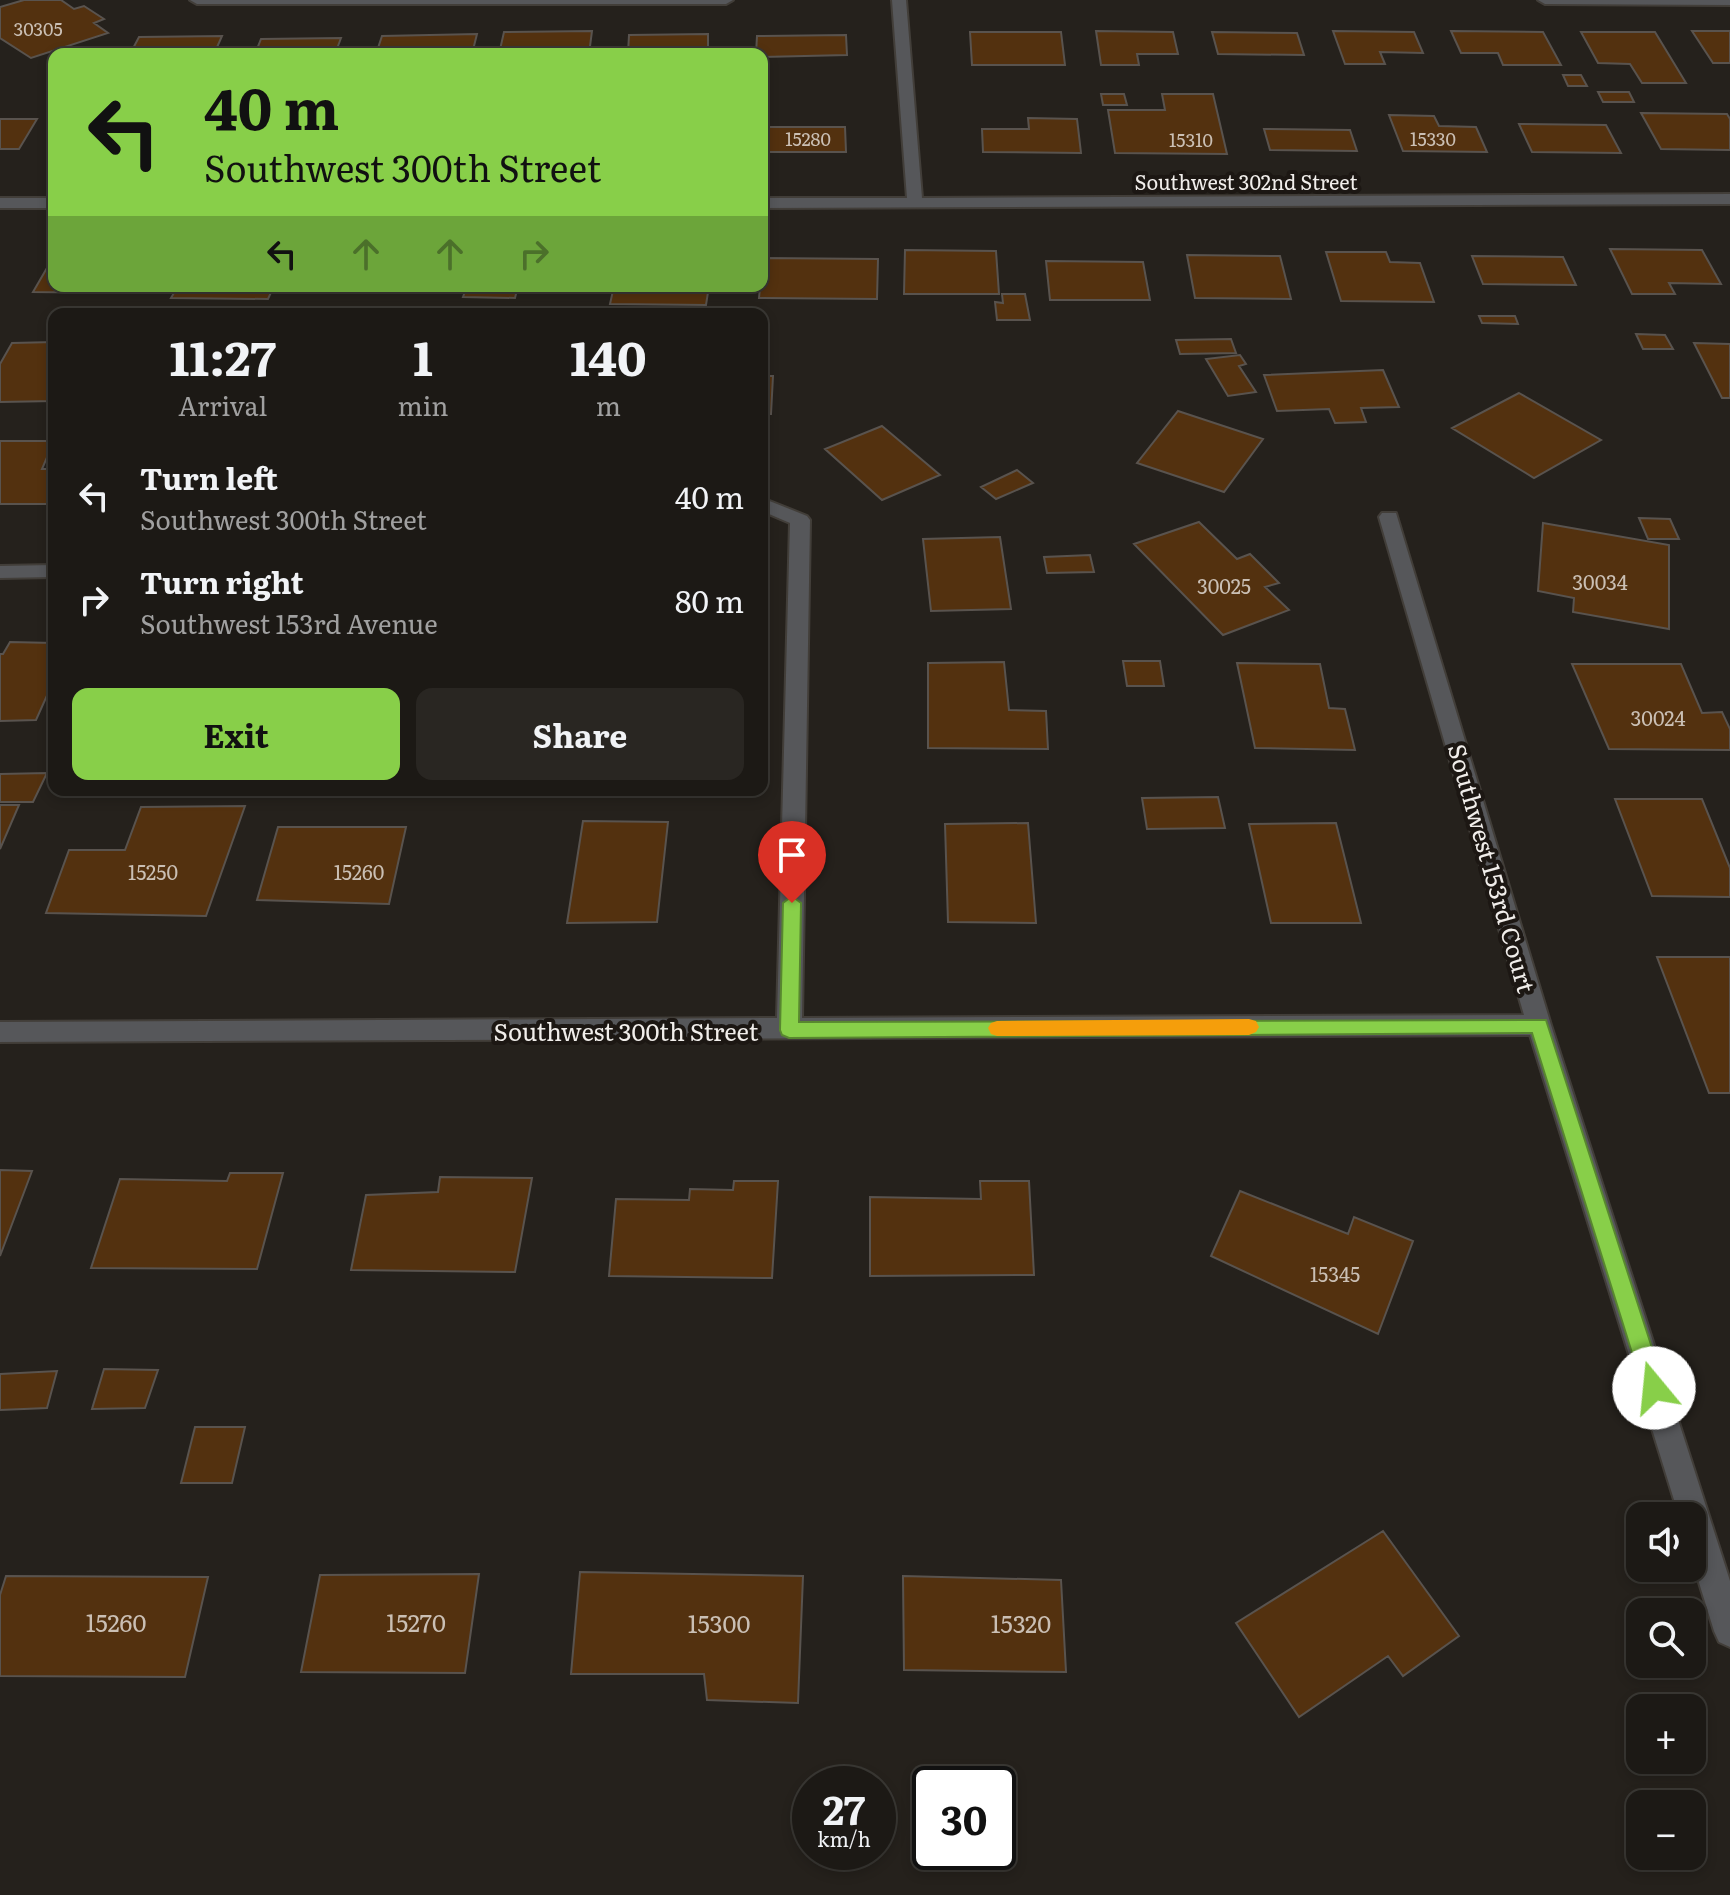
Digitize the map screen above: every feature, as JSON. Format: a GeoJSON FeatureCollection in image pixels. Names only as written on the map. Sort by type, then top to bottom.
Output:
{"type":"FeatureCollection","features":[{"type":"Feature","properties":{"kind":"street"},"geometry":{"type":"LineString","coordinates":[[197,0],[726,0]]}},
{"type":"Feature","properties":{"kind":"street"},"geometry":{"type":"LineString","coordinates":[[899,0],[915,203]]}},
{"type":"Feature","properties":{"kind":"street"},"geometry":{"type":"LineString","coordinates":[[1545,0],[1730,1]]}},
{"type":"Feature","properties":{"kind":"street","name":"Southwest 302nd Street"},"geometry":{"type":"LineString","coordinates":[[768,203],[1730,199]]}},
{"type":"Feature","properties":{"kind":"street"},"geometry":{"type":"LineString","coordinates":[[0,221],[6,203],[48,203]]}},
{"type":"Feature","properties":{"kind":"street"},"geometry":{"type":"LineString","coordinates":[[768,507],[800,520],[789,1030]]}},
{"type":"Feature","properties":{"kind":"street","name":"Southwest 153rd Court"},"geometry":{"type":"LineString","coordinates":[[1389,517],[1539,1025],[1730,1631]]}},
{"type":"Feature","properties":{"kind":"street"},"geometry":{"type":"LineString","coordinates":[[0,572],[48,571]]}},
{"type":"Feature","properties":{"kind":"street","name":"Southwest 300th Street"},"geometry":{"type":"LineString","coordinates":[[0,1032],[1539,1025]]}},
{"type":"Feature","properties":{"kind":"building"},"geometry":{"type":"Polygon","coordinates":[[[24,0],[61,0],[74,9],[84,6],[104,19],[94,23],[108,33],[62,48],[48,48],[48,52],[31,58],[0,38],[0,7],[24,0]]]}},
{"type":"Feature","properties":{"kind":"building"},"geometry":{"type":"Polygon","coordinates":[[[592,31],[590,48],[500,48],[504,32],[592,31]]]}},
{"type":"Feature","properties":{"kind":"building"},"geometry":{"type":"Polygon","coordinates":[[[1096,31],[1173,32],[1178,54],[1137,54],[1139,65],[1101,65],[1096,31]]]}},
{"type":"Feature","properties":{"kind":"building"},"geometry":{"type":"Polygon","coordinates":[[[1333,31],[1414,32],[1423,53],[1380,52],[1385,64],[1345,64],[1333,31]]]}},
{"type":"Feature","properties":{"kind":"building"},"geometry":{"type":"Polygon","coordinates":[[[1451,31],[1543,32],[1561,65],[1503,65],[1498,53],[1461,53],[1451,31]]]}},
{"type":"Feature","properties":{"kind":"building"},"geometry":{"type":"Polygon","coordinates":[[[1692,31],[1730,31],[1730,63],[1713,63],[1692,31]]]}},
{"type":"Feature","properties":{"kind":"building"},"geometry":{"type":"Polygon","coordinates":[[[970,32],[1061,32],[1065,65],[972,65],[970,32]]]}},
{"type":"Feature","properties":{"kind":"building"},"geometry":{"type":"Polygon","coordinates":[[[1212,32],[1297,33],[1304,55],[1218,54],[1212,32]]]}},
{"type":"Feature","properties":{"kind":"building"},"geometry":{"type":"Polygon","coordinates":[[[1581,32],[1655,32],[1686,83],[1642,83],[1630,64],[1598,63],[1581,32]]]}},
{"type":"Feature","properties":{"kind":"building"},"geometry":{"type":"Polygon","coordinates":[[[477,34],[474,48],[378,48],[382,36],[477,34]]]}},
{"type":"Feature","properties":{"kind":"building"},"geometry":{"type":"Polygon","coordinates":[[[708,34],[708,48],[628,48],[629,35],[708,34]]]}},
{"type":"Feature","properties":{"kind":"building"},"geometry":{"type":"Polygon","coordinates":[[[846,35],[847,55],[768,57],[768,48],[756,48],[757,36],[846,35]]]}},
{"type":"Feature","properties":{"kind":"building"},"geometry":{"type":"Polygon","coordinates":[[[222,36],[217,48],[133,48],[139,37],[222,36]]]}},
{"type":"Feature","properties":{"kind":"building"},"geometry":{"type":"Polygon","coordinates":[[[341,38],[337,48],[257,48],[261,39],[341,38]]]}},
{"type":"Feature","properties":{"kind":"building"},"geometry":{"type":"Polygon","coordinates":[[[1563,75],[1581,75],[1587,86],[1568,86],[1563,75]]]}},
{"type":"Feature","properties":{"kind":"building"},"geometry":{"type":"Polygon","coordinates":[[[1598,92],[1629,92],[1634,102],[1603,102],[1598,92]]]}},
{"type":"Feature","properties":{"kind":"building"},"geometry":{"type":"Polygon","coordinates":[[[1101,94],[1124,94],[1127,105],[1103,105],[1101,94]]]}},
{"type":"Feature","properties":{"kind":"building"},"geometry":{"type":"Polygon","coordinates":[[[1162,94],[1213,94],[1227,154],[1115,153],[1108,110],[1165,110],[1162,94]]]}},
{"type":"Feature","properties":{"kind":"building"},"geometry":{"type":"Polygon","coordinates":[[[1641,113],[1727,114],[1730,119],[1730,150],[1661,149],[1641,113]]]}},
{"type":"Feature","properties":{"kind":"building"},"geometry":{"type":"Polygon","coordinates":[[[1389,115],[1434,116],[1439,126],[1476,127],[1487,152],[1403,151],[1389,115]]]}},
{"type":"Feature","properties":{"kind":"building"},"geometry":{"type":"Polygon","coordinates":[[[1028,118],[1077,119],[1081,153],[983,152],[982,129],[1029,129],[1028,118]]]}},
{"type":"Feature","properties":{"kind":"building"},"geometry":{"type":"Polygon","coordinates":[[[0,119],[37,119],[19,149],[0,149],[0,119]]]}},
{"type":"Feature","properties":{"kind":"building"},"geometry":{"type":"Polygon","coordinates":[[[1519,124],[1606,125],[1621,153],[1532,152],[1519,124]]]}},
{"type":"Feature","properties":{"kind":"building"},"geometry":{"type":"Polygon","coordinates":[[[768,127],[845,127],[846,152],[768,152],[768,127]]]}},
{"type":"Feature","properties":{"kind":"building"},"geometry":{"type":"Polygon","coordinates":[[[1264,129],[1350,130],[1357,151],[1270,150],[1264,129]]]}},
{"type":"Feature","properties":{"kind":"building"},"geometry":{"type":"Polygon","coordinates":[[[1610,249],[1702,250],[1721,284],[1669,283],[1675,294],[1632,294],[1610,249]]]}},
{"type":"Feature","properties":{"kind":"building"},"geometry":{"type":"Polygon","coordinates":[[[905,250],[996,251],[999,294],[904,294],[905,250]]]}},
{"type":"Feature","properties":{"kind":"building"},"geometry":{"type":"Polygon","coordinates":[[[1326,252],[1386,252],[1390,262],[1420,263],[1434,302],[1341,301],[1326,252]]]}},
{"type":"Feature","properties":{"kind":"building"},"geometry":{"type":"Polygon","coordinates":[[[1187,255],[1280,256],[1291,299],[1195,298],[1187,255]]]}},
{"type":"Feature","properties":{"kind":"building"},"geometry":{"type":"Polygon","coordinates":[[[1472,256],[1563,257],[1576,285],[1483,284],[1472,256]]]}},
{"type":"Feature","properties":{"kind":"building"},"geometry":{"type":"Polygon","coordinates":[[[768,258],[878,259],[877,299],[759,298],[760,292],[768,292],[768,258]]]}},
{"type":"Feature","properties":{"kind":"building"},"geometry":{"type":"Polygon","coordinates":[[[1046,261],[1143,262],[1150,300],[1050,300],[1046,261]]]}},
{"type":"Feature","properties":{"kind":"building"},"geometry":{"type":"Polygon","coordinates":[[[48,266],[48,292],[124,292],[123,293],[33,292],[48,266]]]}},
{"type":"Feature","properties":{"kind":"building"},"geometry":{"type":"Polygon","coordinates":[[[174,292],[271,292],[268,299],[171,298],[174,292]]]}},
{"type":"Feature","properties":{"kind":"building"},"geometry":{"type":"Polygon","coordinates":[[[465,292],[516,292],[515,298],[463,297],[465,292]]]}},
{"type":"Feature","properties":{"kind":"building"},"geometry":{"type":"Polygon","coordinates":[[[613,292],[708,292],[706,305],[610,304],[613,292]]]}},
{"type":"Feature","properties":{"kind":"building"},"geometry":{"type":"Polygon","coordinates":[[[1002,294],[1025,294],[1030,320],[997,320],[995,302],[1003,303],[1002,294]]]}},
{"type":"Feature","properties":{"kind":"building"},"geometry":{"type":"Polygon","coordinates":[[[1479,316],[1515,316],[1518,324],[1482,323],[1479,316]]]}},
{"type":"Feature","properties":{"kind":"building"},"geometry":{"type":"Polygon","coordinates":[[[1636,334],[1665,335],[1673,349],[1643,349],[1636,334]]]}},
{"type":"Feature","properties":{"kind":"building"},"geometry":{"type":"Polygon","coordinates":[[[1231,339],[1236,353],[1180,354],[1176,340],[1231,339]]]}},
{"type":"Feature","properties":{"kind":"building"},"geometry":{"type":"Polygon","coordinates":[[[48,342],[48,401],[0,402],[0,364],[12,343],[48,342]]]}},
{"type":"Feature","properties":{"kind":"building"},"geometry":{"type":"Polygon","coordinates":[[[1694,343],[1730,344],[1730,398],[1722,398],[1694,343]]]}},
{"type":"Feature","properties":{"kind":"building"},"geometry":{"type":"Polygon","coordinates":[[[1240,355],[1246,364],[1239,366],[1256,392],[1228,396],[1206,359],[1240,355]]]}},
{"type":"Feature","properties":{"kind":"building"},"geometry":{"type":"Polygon","coordinates":[[[1383,370],[1399,407],[1361,408],[1366,422],[1335,423],[1329,409],[1277,411],[1264,375],[1383,370]]]}},
{"type":"Feature","properties":{"kind":"building"},"geometry":{"type":"Polygon","coordinates":[[[768,376],[773,376],[771,414],[768,414],[768,376]]]}},
{"type":"Feature","properties":{"kind":"building"},"geometry":{"type":"Polygon","coordinates":[[[1519,393],[1601,440],[1534,478],[1452,428],[1519,393]]]}},
{"type":"Feature","properties":{"kind":"building"},"geometry":{"type":"Polygon","coordinates":[[[1178,411],[1263,439],[1224,492],[1137,463],[1178,411]]]}},
{"type":"Feature","properties":{"kind":"building"},"geometry":{"type":"Polygon","coordinates":[[[882,426],[940,475],[882,500],[825,449],[882,426]]]}},
{"type":"Feature","properties":{"kind":"building"},"geometry":{"type":"Polygon","coordinates":[[[0,441],[48,441],[48,455],[42,469],[48,469],[48,504],[0,504],[0,441]]]}},
{"type":"Feature","properties":{"kind":"building"},"geometry":{"type":"Polygon","coordinates":[[[1017,470],[1033,483],[996,499],[981,487],[1017,470]]]}},
{"type":"Feature","properties":{"kind":"building"},"geometry":{"type":"Polygon","coordinates":[[[1639,518],[1670,519],[1679,539],[1648,539],[1639,518]]]}},
{"type":"Feature","properties":{"kind":"building"},"geometry":{"type":"Polygon","coordinates":[[[1199,522],[1237,559],[1250,554],[1279,583],[1265,587],[1289,610],[1223,635],[1134,544],[1199,522]]]}},
{"type":"Feature","properties":{"kind":"building"},"geometry":{"type":"Polygon","coordinates":[[[1543,523],[1669,545],[1669,629],[1573,612],[1574,598],[1538,591],[1543,523]]]}},
{"type":"Feature","properties":{"kind":"building"},"geometry":{"type":"Polygon","coordinates":[[[1000,537],[1011,609],[931,611],[923,539],[1000,537]]]}},
{"type":"Feature","properties":{"kind":"building"},"geometry":{"type":"Polygon","coordinates":[[[1090,555],[1094,572],[1047,573],[1044,557],[1090,555]]]}},
{"type":"Feature","properties":{"kind":"building"},"geometry":{"type":"Polygon","coordinates":[[[10,642],[48,643],[48,693],[36,720],[0,721],[0,654],[10,642]]]}},
{"type":"Feature","properties":{"kind":"building"},"geometry":{"type":"Polygon","coordinates":[[[1123,661],[1160,661],[1164,686],[1127,686],[1123,661]]]}},
{"type":"Feature","properties":{"kind":"building"},"geometry":{"type":"Polygon","coordinates":[[[1004,662],[1009,710],[1046,711],[1048,749],[928,748],[928,663],[1004,662]]]}},
{"type":"Feature","properties":{"kind":"building"},"geometry":{"type":"Polygon","coordinates":[[[1237,663],[1320,664],[1329,708],[1345,709],[1355,750],[1255,748],[1237,663]]]}},
{"type":"Feature","properties":{"kind":"building"},"geometry":{"type":"Polygon","coordinates":[[[1572,664],[1681,664],[1702,713],[1722,712],[1730,729],[1730,750],[1609,749],[1572,664]]]}},
{"type":"Feature","properties":{"kind":"building"},"geometry":{"type":"Polygon","coordinates":[[[47,773],[33,802],[0,802],[0,774],[47,773]]]}},
{"type":"Feature","properties":{"kind":"building"},"geometry":{"type":"Polygon","coordinates":[[[1218,797],[1225,828],[1147,829],[1142,798],[1218,797]]]}},
{"type":"Feature","properties":{"kind":"building"},"geometry":{"type":"Polygon","coordinates":[[[1615,799],[1702,799],[1730,868],[1730,897],[1652,896],[1615,799]]]}},
{"type":"Feature","properties":{"kind":"building"},"geometry":{"type":"Polygon","coordinates":[[[0,805],[19,805],[0,849],[0,805]]]}},
{"type":"Feature","properties":{"kind":"building"},"geometry":{"type":"Polygon","coordinates":[[[245,806],[206,916],[46,913],[69,850],[125,850],[141,807],[245,806]]]}},
{"type":"Feature","properties":{"kind":"building"},"geometry":{"type":"Polygon","coordinates":[[[583,821],[668,822],[657,922],[567,923],[583,821]]]}},
{"type":"Feature","properties":{"kind":"building"},"geometry":{"type":"Polygon","coordinates":[[[1028,823],[1036,923],[948,922],[945,824],[1028,823]]]}},
{"type":"Feature","properties":{"kind":"building"},"geometry":{"type":"Polygon","coordinates":[[[1336,823],[1361,923],[1271,923],[1249,824],[1336,823]]]}},
{"type":"Feature","properties":{"kind":"building"},"geometry":{"type":"Polygon","coordinates":[[[278,827],[406,827],[389,904],[257,900],[278,827]]]}},
{"type":"Feature","properties":{"kind":"building"},"geometry":{"type":"Polygon","coordinates":[[[1657,957],[1730,957],[1730,1093],[1709,1093],[1657,957]]]}},
{"type":"Feature","properties":{"kind":"building"},"geometry":{"type":"Polygon","coordinates":[[[0,1170],[32,1171],[0,1256],[0,1170]]]}},
{"type":"Feature","properties":{"kind":"building"},"geometry":{"type":"Polygon","coordinates":[[[230,1173],[283,1173],[257,1269],[91,1268],[120,1179],[227,1181],[230,1173]]]}},
{"type":"Feature","properties":{"kind":"building"},"geometry":{"type":"Polygon","coordinates":[[[440,1177],[532,1178],[515,1272],[351,1270],[366,1195],[438,1192],[440,1177]]]}},
{"type":"Feature","properties":{"kind":"building"},"geometry":{"type":"Polygon","coordinates":[[[734,1181],[778,1181],[772,1278],[609,1276],[616,1199],[689,1200],[690,1189],[733,1190],[734,1181]]]}},
{"type":"Feature","properties":{"kind":"building"},"geometry":{"type":"Polygon","coordinates":[[[980,1181],[1029,1181],[1034,1275],[870,1276],[870,1197],[981,1199],[980,1181]]]}},
{"type":"Feature","properties":{"kind":"building"},"geometry":{"type":"Polygon","coordinates":[[[1240,1191],[1348,1234],[1354,1217],[1413,1241],[1378,1334],[1211,1256],[1240,1191]]]}},
{"type":"Feature","properties":{"kind":"building"},"geometry":{"type":"Polygon","coordinates":[[[104,1369],[158,1370],[145,1408],[92,1409],[104,1369]]]}},
{"type":"Feature","properties":{"kind":"building"},"geometry":{"type":"Polygon","coordinates":[[[57,1371],[47,1408],[0,1410],[0,1374],[57,1371]]]}},
{"type":"Feature","properties":{"kind":"building"},"geometry":{"type":"Polygon","coordinates":[[[195,1427],[245,1427],[232,1483],[181,1483],[195,1427]]]}},
{"type":"Feature","properties":{"kind":"building"},"geometry":{"type":"Polygon","coordinates":[[[1383,1531],[1459,1636],[1403,1676],[1388,1656],[1299,1717],[1236,1623],[1383,1531]]]}},
{"type":"Feature","properties":{"kind":"building"},"geometry":{"type":"Polygon","coordinates":[[[580,1572],[803,1576],[798,1703],[707,1700],[704,1674],[571,1674],[580,1572]]]}},
{"type":"Feature","properties":{"kind":"building"},"geometry":{"type":"Polygon","coordinates":[[[479,1574],[465,1673],[301,1672],[320,1575],[479,1574]]]}},
{"type":"Feature","properties":{"kind":"building"},"geometry":{"type":"Polygon","coordinates":[[[6,1576],[208,1577],[185,1677],[0,1676],[0,1595],[6,1576]]]}},
{"type":"Feature","properties":{"kind":"building"},"geometry":{"type":"Polygon","coordinates":[[[903,1576],[1061,1580],[1066,1672],[904,1670],[903,1576]]]}},
{"type":"Feature","properties":{"kind":"slow traffic"},"geometry":{"type":"LineString","coordinates":[[997,1028],[1249,1027]]}},
{"type":"Feature","properties":{"kind":"route"},"geometry":{"type":"LineString","coordinates":[[792,903],[789,1030],[1539,1025],[1654,1388]]}}]}
